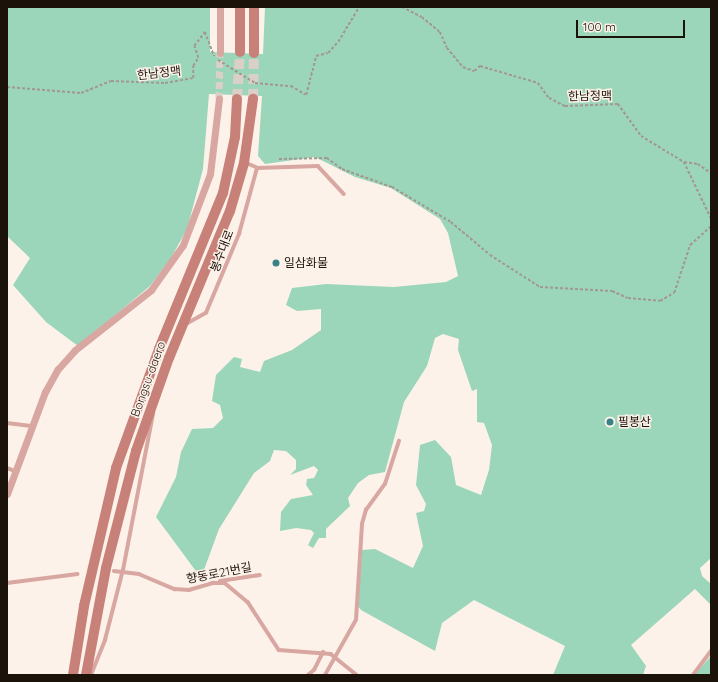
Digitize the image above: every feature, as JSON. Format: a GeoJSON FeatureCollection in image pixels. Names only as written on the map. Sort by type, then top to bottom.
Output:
{"type":"FeatureCollection","features":[{"type":"Feature","properties":{"kind":"main road"},"geometry":{"type":"LineString","coordinates":[[240,7],[240,52]]}},
{"type":"Feature","properties":{"kind":"main road"},"geometry":{"type":"LineString","coordinates":[[254,7],[254,53]]}},
{"type":"Feature","properties":{"kind":"main road","name":"Bongsu-daero"},"geometry":{"type":"LineString","coordinates":[[73,675],[84,606],[116,468],[159,349],[224,193],[235,137],[237,99]]}},
{"type":"Feature","properties":{"kind":"main road","name":"Bongsu-daero"},"geometry":{"type":"LineString","coordinates":[[86,675],[121,504],[157,392],[183,325],[226,223],[244,163],[252,99]]}},
{"type":"Feature","properties":{"kind":"street"},"geometry":{"type":"LineString","coordinates":[[220,7],[220,53]]}},
{"type":"Feature","properties":{"kind":"street"},"geometry":{"type":"LineString","coordinates":[[7,494],[31,426],[50,381],[64,362],[151,290],[183,245],[209,180],[219,99]]}},
{"type":"Feature","properties":{"kind":"lane"},"geometry":{"type":"LineString","coordinates":[[244,163],[257,168],[318,166],[344,194]]}},
{"type":"Feature","properties":{"kind":"lane","name":"봉수대로"},"geometry":{"type":"LineString","coordinates":[[183,325],[198,319],[212,302],[239,234],[257,168]]}},
{"type":"Feature","properties":{"kind":"lane"},"geometry":{"type":"LineString","coordinates":[[91,675],[105,640],[122,570],[157,392]]}},
{"type":"Feature","properties":{"kind":"lane"},"geometry":{"type":"LineString","coordinates":[[7,423],[31,426]]}},
{"type":"Feature","properties":{"kind":"lane"},"geometry":{"type":"LineString","coordinates":[[325,675],[356,620],[360,537],[364,517],[385,484],[399,441]]}},
{"type":"Feature","properties":{"kind":"lane"},"geometry":{"type":"LineString","coordinates":[[7,468],[15,471]]}},
{"type":"Feature","properties":{"kind":"lane","name":"향동로21번길"},"geometry":{"type":"LineString","coordinates":[[114,571],[122,570],[175,590],[189,590],[212,583],[260,575]]}},
{"type":"Feature","properties":{"kind":"lane"},"geometry":{"type":"LineString","coordinates":[[7,583],[77,574]]}},
{"type":"Feature","properties":{"kind":"lane"},"geometry":{"type":"LineString","coordinates":[[212,583],[225,583],[248,602],[279,650],[323,652],[336,656],[357,675]]}},
{"type":"Feature","properties":{"kind":"lane"},"geometry":{"type":"LineString","coordinates":[[693,675],[711,651]]}},
{"type":"Feature","properties":{"kind":"lane"},"geometry":{"type":"LineString","coordinates":[[308,675],[314,670],[323,652]]}},
{"type":"Feature","properties":{"kind":"path","name":"한남정맥"},"geometry":{"type":"LineString","coordinates":[[7,87],[81,92],[110,81],[165,83],[193,78],[193,66],[198,58],[194,46],[205,32],[209,53],[227,67],[255,83],[291,86],[306,95],[316,56],[328,53],[338,42],[359,7]]}},
{"type":"Feature","properties":{"kind":"path","name":"한남정맥"},"geometry":{"type":"LineString","coordinates":[[402,7],[422,17],[440,32],[447,48],[463,67],[474,71],[480,66],[538,83],[549,98],[565,106],[618,104],[641,136],[684,162]]}},
{"type":"Feature","properties":{"kind":"path"},"geometry":{"type":"LineString","coordinates":[[279,159],[327,158],[342,169],[392,187],[451,222],[490,255],[540,287],[612,291],[628,298],[660,301],[674,293],[690,244],[711,226]]}},
{"type":"Feature","properties":{"kind":"path"},"geometry":{"type":"LineString","coordinates":[[684,162],[698,164],[711,173]]}},
{"type":"Feature","properties":{"kind":"path"},"geometry":{"type":"LineString","coordinates":[[684,162],[711,218]]}},
{"type":"Feature","properties":{"kind":"green space"},"geometry":{"type":"Polygon","coordinates":[[[7,7],[210,7],[210,52],[263,54],[265,7],[711,7],[711,558],[700,568],[702,576],[711,584],[711,605],[695,589],[631,645],[646,666],[643,675],[553,675],[565,646],[474,600],[442,623],[435,651],[361,610],[358,606],[362,550],[375,549],[413,568],[423,546],[416,513],[424,511],[426,504],[416,485],[420,445],[435,440],[451,457],[456,485],[481,495],[489,470],[492,445],[484,423],[477,422],[477,389],[472,391],[458,350],[459,339],[443,334],[435,338],[427,366],[404,402],[385,472],[369,475],[358,483],[348,498],[350,506],[326,529],[326,538],[319,538],[313,548],[308,545],[314,533],[311,530],[296,528],[280,531],[281,512],[291,499],[313,495],[306,485],[307,479],[314,478],[318,470],[314,466],[290,475],[296,469],[296,460],[286,451],[274,450],[270,461],[254,473],[219,529],[201,578],[156,517],[176,477],[181,452],[192,429],[213,428],[223,418],[220,405],[212,401],[216,375],[234,357],[242,359],[240,367],[260,372],[264,361],[292,350],[321,330],[321,309],[297,311],[286,305],[292,288],[326,284],[394,287],[446,282],[458,276],[448,233],[440,219],[391,188],[355,177],[315,157],[265,164],[258,156],[262,96],[209,94],[203,169],[187,229],[171,258],[150,286],[78,346],[46,322],[13,285],[30,258],[7,236],[7,7]]]}},
{"type":"Feature","properties":{"kind":"green space"},"geometry":{"type":"Polygon","coordinates":[[[711,656],[711,675],[694,675],[711,656]]]}},
{"type":"Feature","properties":{"kind":"tunnel"},"geometry":{"type":"LineString","coordinates":[[237,99],[240,52]]}},
{"type":"Feature","properties":{"kind":"tunnel"},"geometry":{"type":"LineString","coordinates":[[219,99],[220,53]]}},
{"type":"Feature","properties":{"kind":"tunnel"},"geometry":{"type":"LineString","coordinates":[[253,99],[254,53]]}},
{"type":"Feature","properties":{"kind":"place","name":"일삼화물"},"geometry":{"type":"Point","coordinates":[276,263]}},
{"type":"Feature","properties":{"kind":"place","name":"필봉산"},"geometry":{"type":"Point","coordinates":[610,422]}}]}
